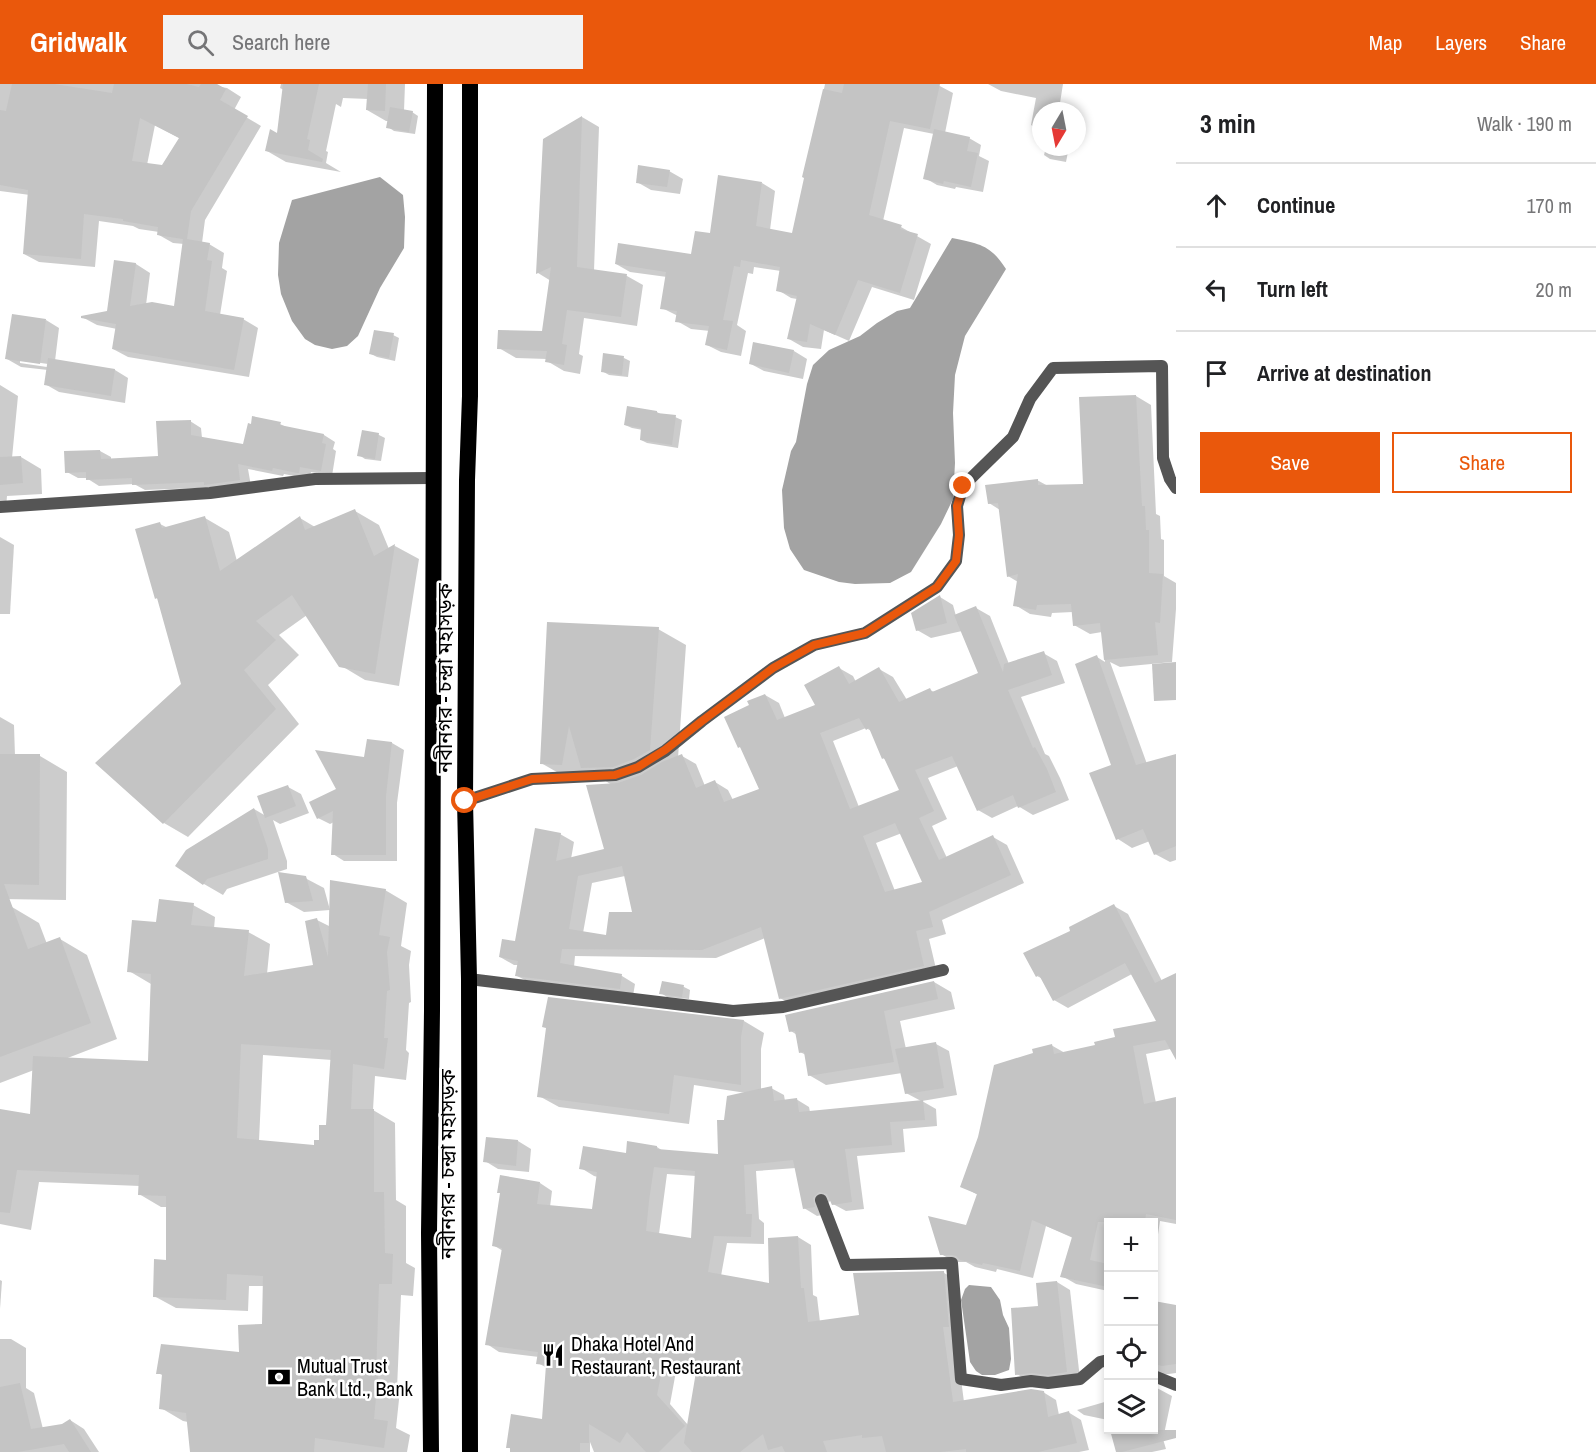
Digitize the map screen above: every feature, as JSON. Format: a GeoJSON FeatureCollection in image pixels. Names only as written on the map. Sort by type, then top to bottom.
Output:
{"type":"FeatureCollection","features":[{"type":"Feature","properties":{"kind":"highway","name":"নবীনগর - চন্দ্রা মহাসড়ক"},"geometry":{"type":"LineString","coordinates":[[431,1452],[429,1233],[432,1011],[435,84]]}},
{"type":"Feature","properties":{"kind":"highway","name":"নবীনগর - চন্দ্রা মহাসড়ক"},"geometry":{"type":"LineString","coordinates":[[470,84],[470,396],[466,492],[465,801],[469,979],[470,1452]]}},
{"type":"Feature","properties":{"kind":"street"},"geometry":{"type":"LineString","coordinates":[[465,801],[532,779],[615,775],[638,767],[665,750],[773,668],[814,645],[865,633],[937,587],[956,561],[959,535],[957,506],[963,486],[1013,436],[1030,399],[1053,368],[1162,366],[1163,458],[1170,479],[1176,488]]}},
{"type":"Feature","properties":{"kind":"street"},"geometry":{"type":"LineString","coordinates":[[0,507],[210,493],[315,480],[432,478]]}},
{"type":"Feature","properties":{"kind":"street"},"geometry":{"type":"LineString","coordinates":[[469,979],[733,1011],[783,1007],[943,970]]}},
{"type":"Feature","properties":{"kind":"street"},"geometry":{"type":"LineString","coordinates":[[822,1200],[846,1265],[952,1263],[961,1379],[1001,1385],[1080,1379],[1104,1361]]}},
{"type":"Feature","properties":{"kind":"street"},"geometry":{"type":"LineString","coordinates":[[1158,1378],[1176,1385]]}},
{"type":"Feature","properties":{"kind":"shaded area"},"geometry":{"type":"Polygon","coordinates":[[[380,177],[403,195],[404,248],[380,288],[358,336],[347,346],[332,349],[315,345],[305,339],[292,321],[281,294],[278,275],[279,243],[292,200],[380,177]]]}},
{"type":"Feature","properties":{"kind":"shaded area"},"geometry":{"type":"Polygon","coordinates":[[[952,238],[983,246],[995,254],[1006,269],[965,336],[955,375],[953,499],[941,524],[911,572],[890,583],[839,582],[804,570],[790,549],[784,528],[782,490],[791,451],[796,442],[813,365],[829,350],[860,336],[897,311],[910,308],[952,238]]]}},
{"type":"Feature","properties":{"kind":"shaded area"},"geometry":{"type":"Polygon","coordinates":[[[969,1285],[991,1287],[1000,1300],[1009,1328],[1011,1359],[1009,1370],[995,1375],[982,1375],[970,1362],[961,1300],[969,1285]]]}},
{"type":"Feature","properties":{"kind":"building"},"geometry":{"type":"Polygon","coordinates":[[[12,84],[54,84],[112,93],[114,84],[186,84],[199,87],[201,84],[217,84],[226,89],[220,100],[248,116],[191,211],[187,239],[210,243],[207,260],[212,261],[205,311],[244,318],[234,370],[112,349],[116,324],[81,318],[81,316],[107,311],[114,260],[136,263],[130,306],[152,302],[174,306],[183,239],[157,235],[158,227],[123,221],[123,219],[84,214],[81,259],[23,254],[28,190],[0,185],[0,110],[6,111],[12,84]],[[140,118],[132,161],[162,165],[179,138],[140,118]]]}},
{"type":"Feature","properties":{"kind":"building"},"geometry":{"type":"Polygon","coordinates":[[[283,84],[319,84],[307,139],[310,140],[308,150],[323,159],[322,162],[265,151],[270,129],[277,133],[283,84]]]}},
{"type":"Feature","properties":{"kind":"building"},"geometry":{"type":"Polygon","coordinates":[[[368,84],[386,84],[385,111],[366,110],[368,84]]]}},
{"type":"Feature","properties":{"kind":"building"},"geometry":{"type":"Polygon","coordinates":[[[844,84],[940,84],[930,129],[890,121],[869,215],[902,225],[900,229],[918,234],[900,293],[858,280],[835,335],[810,324],[807,342],[787,339],[797,296],[776,291],[780,267],[741,260],[740,267],[734,266],[723,320],[733,321],[727,350],[705,345],[709,326],[675,322],[677,311],[660,309],[666,272],[615,264],[618,243],[691,254],[695,231],[710,233],[718,175],[762,182],[756,226],[792,233],[804,178],[802,177],[823,89],[842,93],[844,84]]]}},
{"type":"Feature","properties":{"kind":"building"},"geometry":{"type":"Polygon","coordinates":[[[390,107],[413,111],[409,132],[386,128],[390,107]]]}},
{"type":"Feature","properties":{"kind":"building"},"geometry":{"type":"Polygon","coordinates":[[[582,116],[577,267],[627,274],[621,317],[567,310],[562,344],[567,345],[564,365],[545,362],[547,351],[497,349],[498,330],[542,331],[551,267],[536,274],[543,139],[582,116]]]}},
{"type":"Feature","properties":{"kind":"building"},"geometry":{"type":"Polygon","coordinates":[[[934,129],[970,137],[967,151],[978,153],[971,187],[923,179],[934,129]]]}},
{"type":"Feature","properties":{"kind":"building"},"geometry":{"type":"Polygon","coordinates":[[[638,165],[670,170],[667,187],[636,183],[638,165]]]}},
{"type":"Feature","properties":{"kind":"building"},"geometry":{"type":"Polygon","coordinates":[[[12,314],[46,319],[40,364],[5,359],[12,314]]]}},
{"type":"Feature","properties":{"kind":"building"},"geometry":{"type":"Polygon","coordinates":[[[374,330],[394,333],[389,358],[369,354],[374,330]]]}},
{"type":"Feature","properties":{"kind":"building"},"geometry":{"type":"Polygon","coordinates":[[[753,342],[794,350],[789,373],[749,364],[753,342]]]}},
{"type":"Feature","properties":{"kind":"building"},"geometry":{"type":"Polygon","coordinates":[[[603,353],[624,356],[622,375],[601,372],[603,353]]]}},
{"type":"Feature","properties":{"kind":"building"},"geometry":{"type":"Polygon","coordinates":[[[48,358],[115,369],[111,396],[44,385],[48,358]]]}},
{"type":"Feature","properties":{"kind":"building"},"geometry":{"type":"Polygon","coordinates":[[[1136,395],[1142,506],[1145,506],[1146,530],[1149,530],[1149,573],[1163,574],[1160,623],[1155,622],[1158,655],[1104,660],[1100,623],[1073,626],[1071,604],[1037,605],[1036,610],[1013,606],[1018,574],[1007,577],[998,503],[988,504],[985,485],[1038,479],[1038,485],[1083,484],[1079,397],[1136,395]]]}},
{"type":"Feature","properties":{"kind":"building"},"geometry":{"type":"Polygon","coordinates":[[[627,406],[676,415],[672,445],[640,440],[641,428],[624,425],[627,406]]]}},
{"type":"Feature","properties":{"kind":"building"},"geometry":{"type":"Polygon","coordinates":[[[252,416],[281,422],[280,425],[324,434],[322,443],[326,444],[321,471],[300,467],[299,473],[273,468],[272,471],[238,464],[240,480],[204,485],[204,482],[132,485],[132,478],[86,480],[86,472],[65,473],[64,451],[100,450],[101,459],[158,456],[156,421],[191,420],[191,435],[243,444],[252,416]]]}},
{"type":"Feature","properties":{"kind":"building"},"geometry":{"type":"Polygon","coordinates":[[[362,430],[379,433],[375,459],[357,456],[362,430]]]}},
{"type":"Feature","properties":{"kind":"building"},"geometry":{"type":"Polygon","coordinates":[[[21,456],[23,483],[0,485],[0,457],[21,456]]]}},
{"type":"Feature","properties":{"kind":"building"},"geometry":{"type":"Polygon","coordinates":[[[355,509],[374,556],[395,544],[375,674],[339,667],[292,595],[256,621],[276,640],[244,670],[276,709],[163,824],[95,763],[181,684],[135,529],[160,522],[162,528],[205,516],[220,571],[300,516],[305,530],[355,509]]]}},
{"type":"Feature","properties":{"kind":"building"},"geometry":{"type":"Polygon","coordinates":[[[940,595],[947,623],[916,631],[911,613],[940,595]]]}},
{"type":"Feature","properties":{"kind":"building"},"geometry":{"type":"Polygon","coordinates":[[[976,606],[1003,672],[1004,664],[1044,651],[1052,675],[1008,690],[1033,748],[1035,747],[1047,769],[1056,792],[1018,808],[1013,795],[977,811],[952,756],[915,770],[934,811],[919,818],[939,860],[993,835],[1011,875],[929,912],[933,927],[916,931],[924,966],[779,999],[761,927],[702,950],[562,949],[560,963],[622,974],[620,989],[515,976],[518,961],[499,957],[502,939],[515,941],[535,828],[561,833],[556,861],[604,849],[586,785],[618,783],[641,775],[662,762],[682,754],[696,788],[715,780],[724,802],[759,789],[724,717],[749,705],[747,701],[765,694],[777,720],[815,705],[804,685],[839,666],[849,684],[879,667],[899,702],[930,688],[932,692],[978,673],[954,615],[976,606]],[[859,718],[820,733],[850,809],[899,790],[884,758],[882,759],[869,728],[866,730],[859,718]],[[895,823],[863,836],[885,892],[922,882],[895,823]],[[622,866],[578,876],[569,929],[606,935],[609,912],[632,912],[622,866]]]}},
{"type":"Feature","properties":{"kind":"building"},"geometry":{"type":"Polygon","coordinates":[[[547,622],[659,627],[650,750],[613,767],[581,768],[569,726],[562,765],[540,764],[547,622]]]}},
{"type":"Feature","properties":{"kind":"building"},"geometry":{"type":"Polygon","coordinates":[[[1097,655],[1136,765],[1176,754],[1176,846],[1154,855],[1143,829],[1116,840],[1089,773],[1111,765],[1075,664],[1097,655]]]}},
{"type":"Feature","properties":{"kind":"building"},"geometry":{"type":"Polygon","coordinates":[[[1176,662],[1176,700],[1154,701],[1152,664],[1176,662]]]}},
{"type":"Feature","properties":{"kind":"building"},"geometry":{"type":"Polygon","coordinates":[[[367,739],[392,742],[386,796],[386,855],[331,855],[333,811],[317,819],[309,802],[336,789],[315,750],[364,757],[367,739]]]}},
{"type":"Feature","properties":{"kind":"building"},"geometry":{"type":"Polygon","coordinates":[[[0,754],[40,754],[39,885],[4,884],[28,949],[60,937],[91,1023],[0,1057],[0,754]]]}},
{"type":"Feature","properties":{"kind":"building"},"geometry":{"type":"Polygon","coordinates":[[[288,785],[296,806],[265,818],[257,796],[288,785]]]}},
{"type":"Feature","properties":{"kind":"building"},"geometry":{"type":"Polygon","coordinates":[[[254,808],[268,849],[268,859],[207,879],[203,885],[175,866],[186,850],[254,808]]]}},
{"type":"Feature","properties":{"kind":"building"},"geometry":{"type":"Polygon","coordinates":[[[278,872],[306,876],[313,901],[285,903],[278,872]]]}},
{"type":"Feature","properties":{"kind":"building"},"geometry":{"type":"Polygon","coordinates":[[[330,880],[386,889],[379,935],[390,937],[387,952],[390,990],[387,991],[384,1038],[388,1038],[384,1069],[353,1064],[351,1109],[374,1109],[374,1192],[384,1192],[385,1253],[393,1254],[392,1284],[379,1284],[376,1376],[378,1376],[374,1419],[388,1421],[384,1448],[315,1438],[314,1452],[190,1452],[186,1413],[159,1409],[162,1374],[156,1374],[161,1344],[239,1352],[238,1325],[262,1324],[263,1276],[227,1274],[226,1300],[153,1297],[154,1259],[166,1260],[166,1196],[138,1195],[139,1175],[17,1170],[10,1213],[0,1212],[0,1109],[30,1114],[33,1056],[148,1061],[151,974],[127,972],[132,920],[156,922],[159,899],[194,903],[191,925],[249,930],[244,976],[313,965],[305,921],[317,918],[328,957],[330,880]],[[241,1044],[237,1138],[314,1145],[314,1140],[319,1140],[319,1125],[326,1125],[331,1050],[241,1044]]]}},
{"type":"Feature","properties":{"kind":"building"},"geometry":{"type":"Polygon","coordinates":[[[1114,904],[1155,983],[1176,973],[1176,1060],[1165,1040],[1133,1046],[1144,1104],[1176,1097],[1176,1220],[1146,1214],[1146,1218],[1104,1218],[1104,1222],[1098,1222],[1090,1260],[1104,1263],[1104,1286],[1060,1277],[1072,1237],[1032,1220],[1020,1271],[960,1260],[952,1255],[940,1255],[928,1216],[966,1225],[977,1194],[960,1187],[978,1137],[994,1065],[1033,1053],[1032,1049],[1052,1044],[1054,1054],[1095,1045],[1094,1042],[1115,1037],[1113,1029],[1156,1021],[1125,963],[1053,1001],[1039,975],[1036,977],[1023,953],[1070,931],[1069,927],[1114,904]]]}},
{"type":"Feature","properties":{"kind":"building"},"geometry":{"type":"Polygon","coordinates":[[[662,981],[684,985],[682,997],[659,994],[662,981]]]}},
{"type":"Feature","properties":{"kind":"building"},"geometry":{"type":"Polygon","coordinates":[[[934,981],[938,999],[884,1011],[894,1062],[808,1076],[804,1052],[799,1053],[795,1031],[789,1032],[785,1015],[934,981]]]}},
{"type":"Feature","properties":{"kind":"building"},"geometry":{"type":"Polygon","coordinates":[[[548,997],[744,1020],[741,1037],[741,1085],[674,1075],[669,1114],[537,1097],[546,1028],[542,1027],[548,997]]]}},
{"type":"Feature","properties":{"kind":"building"},"geometry":{"type":"Polygon","coordinates":[[[936,1042],[944,1088],[905,1094],[895,1049],[936,1042]]]}},
{"type":"Feature","properties":{"kind":"building"},"geometry":{"type":"Polygon","coordinates":[[[772,1086],[774,1101],[797,1098],[799,1112],[923,1100],[925,1120],[890,1122],[892,1145],[845,1149],[852,1202],[832,1205],[827,1194],[819,1192],[813,1198],[815,1207],[803,1209],[793,1160],[744,1165],[746,1214],[752,1214],[751,1237],[714,1236],[708,1272],[769,1283],[768,1238],[798,1236],[801,1288],[804,1288],[808,1322],[859,1315],[853,1273],[944,1271],[949,1327],[943,1327],[953,1402],[1031,1389],[1044,1391],[1048,1417],[1069,1411],[1077,1443],[1038,1452],[966,1452],[966,1449],[940,1452],[886,1452],[882,1436],[862,1438],[862,1435],[823,1441],[827,1452],[785,1452],[782,1446],[768,1450],[763,1434],[740,1452],[692,1452],[684,1443],[697,1366],[664,1360],[657,1395],[685,1426],[659,1452],[646,1452],[627,1432],[620,1443],[589,1424],[589,1443],[580,1443],[580,1452],[510,1452],[510,1448],[506,1448],[511,1414],[542,1419],[546,1365],[536,1364],[538,1352],[485,1345],[502,1248],[492,1246],[500,1193],[497,1193],[500,1175],[540,1182],[537,1204],[592,1209],[597,1172],[579,1169],[583,1146],[626,1153],[627,1141],[657,1146],[657,1149],[718,1154],[717,1120],[724,1120],[727,1096],[772,1086]],[[654,1167],[646,1231],[691,1238],[695,1171],[654,1167]]]}},
{"type":"Feature","properties":{"kind":"building"},"geometry":{"type":"Polygon","coordinates":[[[486,1137],[518,1140],[516,1166],[483,1162],[486,1137]]]}},
{"type":"Feature","properties":{"kind":"building"},"geometry":{"type":"Polygon","coordinates":[[[1057,1281],[1067,1372],[1048,1375],[1032,1373],[1015,1375],[1011,1308],[1038,1306],[1036,1283],[1057,1281]]]}},
{"type":"Feature","properties":{"kind":"building"},"geometry":{"type":"Polygon","coordinates":[[[1158,1302],[1176,1305],[1176,1364],[1158,1365],[1158,1302]]]}},
{"type":"Feature","properties":{"kind":"building"},"geometry":{"type":"Polygon","coordinates":[[[20,1383],[31,1429],[62,1424],[70,1419],[91,1452],[69,1452],[64,1444],[18,1452],[0,1452],[0,1387],[20,1383]]]}},
{"type":"Feature","properties":{"kind":"building"},"geometry":{"type":"Polygon","coordinates":[[[1158,1430],[1176,1430],[1176,1438],[1116,1452],[1111,1434],[1158,1434],[1158,1430]]]}},
{"type":"Feature","properties":{"kind":"place","name":"Dhaka Hotel And Restaurant, Restaurant"},"geometry":{"type":"Point","coordinates":[553,1355]}},
{"type":"Feature","properties":{"kind":"place","name":"Mutual Trust Bank Ltd., Bank"},"geometry":{"type":"Point","coordinates":[279,1377]}},
{"type":"Feature","properties":{"kind":"route"},"geometry":{"type":"LineString","coordinates":[[465,801],[532,779],[615,775],[638,767],[665,750],[773,668],[814,645],[865,633],[937,587],[956,561],[959,535],[957,506],[963,486]]}}]}
